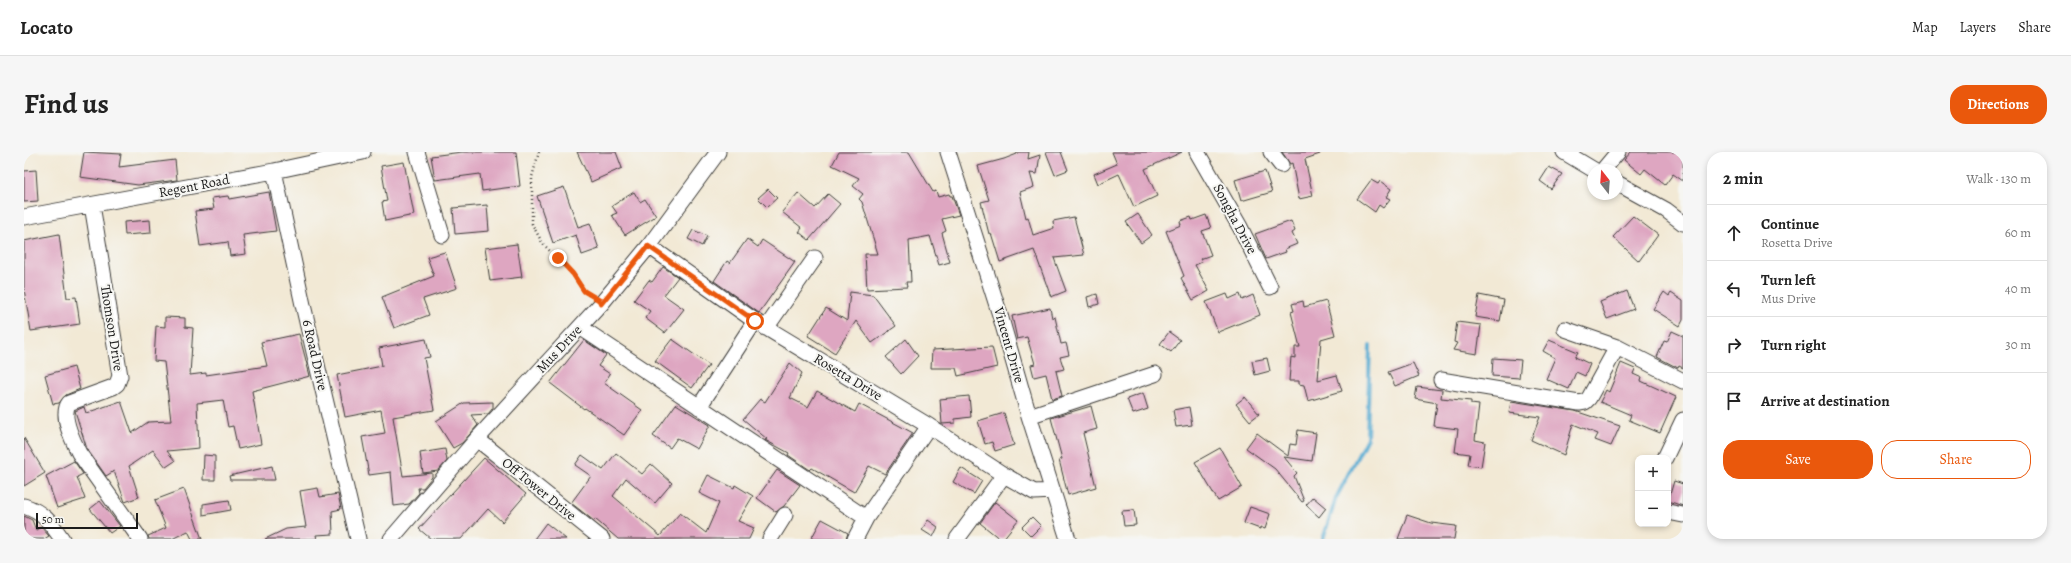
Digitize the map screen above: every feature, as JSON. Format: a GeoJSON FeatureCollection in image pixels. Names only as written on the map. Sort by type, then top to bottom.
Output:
{"type":"FeatureCollection","features":[{"type":"Feature","properties":{"kind":"street","name":"Regent Road"},"geometry":{"type":"LineString","coordinates":[[24,217],[274,171],[319,156],[363,152]]}},
{"type":"Feature","properties":{"kind":"street"},"geometry":{"type":"LineString","coordinates":[[417,152],[442,235]]}},
{"type":"Feature","properties":{"kind":"street","name":"Mus Drive"},"geometry":{"type":"LineString","coordinates":[[391,539],[477,439],[601,304],[648,246],[718,152]]}},
{"type":"Feature","properties":{"kind":"street","name":"Vincent Drive"},"geometry":{"type":"LineString","coordinates":[[948,152],[1000,315],[1029,416],[1068,539]]}},
{"type":"Feature","properties":{"kind":"street","name":"Songha Drive"},"geometry":{"type":"LineString","coordinates":[[1197,152],[1240,227],[1270,287]]}},
{"type":"Feature","properties":{"kind":"street"},"geometry":{"type":"LineString","coordinates":[[1271,152],[1281,165]]}},
{"type":"Feature","properties":{"kind":"street"},"geometry":{"type":"LineString","coordinates":[[1564,152],[1587,166]]}},
{"type":"Feature","properties":{"kind":"street"},"geometry":{"type":"LineString","coordinates":[[1608,164],[1618,152]]}},
{"type":"Feature","properties":{"kind":"street","name":"6 Road Drive"},"geometry":{"type":"LineString","coordinates":[[274,171],[303,305],[358,539]]}},
{"type":"Feature","properties":{"kind":"street"},"geometry":{"type":"LineString","coordinates":[[1623,186],[1666,210],[1683,223]]}},
{"type":"Feature","properties":{"kind":"street","name":"Thomson Drive"},"geometry":{"type":"LineString","coordinates":[[92,205],[120,376],[117,384],[113,387],[69,403],[66,408],[67,423],[72,439],[79,453],[140,539]]}},
{"type":"Feature","properties":{"kind":"street","name":"Rosetta Drive"},"geometry":{"type":"LineString","coordinates":[[648,246],[761,324],[929,426],[1004,475],[1034,492],[1053,491]]}},
{"type":"Feature","properties":{"kind":"street"},"geometry":{"type":"LineString","coordinates":[[699,407],[761,324],[815,258]]}},
{"type":"Feature","properties":{"kind":"street"},"geometry":{"type":"LineString","coordinates":[[580,327],[866,518]]}},
{"type":"Feature","properties":{"kind":"street"},"geometry":{"type":"LineString","coordinates":[[1565,329],[1618,347],[1683,382]]}},
{"type":"Feature","properties":{"kind":"street"},"geometry":{"type":"LineString","coordinates":[[1441,380],[1579,403],[1585,402],[1589,398],[1618,347]]}},
{"type":"Feature","properties":{"kind":"street"},"geometry":{"type":"LineString","coordinates":[[1029,416],[1155,374]]}},
{"type":"Feature","properties":{"kind":"street"},"geometry":{"type":"LineString","coordinates":[[1666,455],[1683,420]]}},
{"type":"Feature","properties":{"kind":"street"},"geometry":{"type":"LineString","coordinates":[[855,539],[866,518],[929,426]]}},
{"type":"Feature","properties":{"kind":"street","name":"Off Tower Drive"},"geometry":{"type":"LineString","coordinates":[[477,439],[602,539]]}},
{"type":"Feature","properties":{"kind":"street"},"geometry":{"type":"LineString","coordinates":[[957,539],[1004,475]]}},
{"type":"Feature","properties":{"kind":"street"},"geometry":{"type":"LineString","coordinates":[[24,506],[36,510],[46,517],[62,539]]}},
{"type":"Feature","properties":{"kind":"street"},"geometry":{"type":"LineString","coordinates":[[1671,513],[1683,515]]}},
{"type":"Feature","properties":{"kind":"street"},"geometry":{"type":"LineString","coordinates":[[770,539],[785,515]]}},
{"type":"Feature","properties":{"kind":"path"},"geometry":{"type":"LineString","coordinates":[[539,152],[532,177],[532,224],[543,244],[573,274],[584,291],[599,300],[601,304]]}},
{"type":"Feature","properties":{"kind":"building"},"geometry":{"type":"Polygon","coordinates":[[[84,152],[121,154],[119,167],[175,160],[177,180],[138,185],[80,177],[84,152]]]}},
{"type":"Feature","properties":{"kind":"building"},"geometry":{"type":"Polygon","coordinates":[[[462,152],[516,152],[520,186],[482,191],[480,174],[435,180],[431,156],[462,152]]]}},
{"type":"Feature","properties":{"kind":"building"},"geometry":{"type":"Polygon","coordinates":[[[577,152],[616,152],[622,168],[591,182],[577,152]]]}},
{"type":"Feature","properties":{"kind":"building"},"geometry":{"type":"Polygon","coordinates":[[[839,152],[909,152],[933,192],[936,191],[938,197],[949,194],[952,196],[959,215],[942,219],[946,231],[942,233],[950,262],[939,265],[930,236],[909,240],[911,282],[906,282],[907,287],[867,289],[865,254],[878,254],[862,202],[859,199],[863,194],[853,186],[859,178],[832,165],[839,152]]]}},
{"type":"Feature","properties":{"kind":"building"},"geometry":{"type":"Polygon","coordinates":[[[1017,152],[1029,152],[1028,159],[1040,155],[1037,174],[1030,173],[1034,187],[1020,192],[1026,218],[1028,217],[1033,235],[1054,228],[1053,221],[1074,217],[1084,255],[1054,258],[1066,291],[1051,297],[1034,250],[1000,262],[991,233],[989,234],[981,202],[989,200],[978,166],[1004,159],[1017,154],[1017,152]]]}},
{"type":"Feature","properties":{"kind":"building"},"geometry":{"type":"Polygon","coordinates":[[[1046,152],[1061,152],[1068,170],[1055,175],[1046,152]]]}},
{"type":"Feature","properties":{"kind":"building"},"geometry":{"type":"Polygon","coordinates":[[[1112,152],[1182,152],[1145,169],[1157,196],[1134,207],[1119,174],[1098,184],[1094,174],[1117,164],[1112,152]]]}},
{"type":"Feature","properties":{"kind":"building"},"geometry":{"type":"Polygon","coordinates":[[[1282,152],[1320,152],[1320,154],[1305,159],[1313,196],[1299,199],[1292,163],[1290,164],[1282,152]]]}},
{"type":"Feature","properties":{"kind":"building"},"geometry":{"type":"Polygon","coordinates":[[[1631,152],[1683,152],[1683,181],[1673,174],[1665,185],[1645,169],[1641,174],[1624,160],[1631,152]]]}},
{"type":"Feature","properties":{"kind":"building"},"geometry":{"type":"Polygon","coordinates":[[[404,162],[414,215],[385,221],[382,202],[387,201],[381,166],[404,162]]]}},
{"type":"Feature","properties":{"kind":"building"},"geometry":{"type":"Polygon","coordinates":[[[1549,167],[1562,174],[1551,189],[1540,181],[1549,167]]]}},
{"type":"Feature","properties":{"kind":"building"},"geometry":{"type":"Polygon","coordinates":[[[36,170],[38,201],[24,202],[24,171],[36,170]]]}},
{"type":"Feature","properties":{"kind":"building"},"geometry":{"type":"Polygon","coordinates":[[[1265,171],[1272,192],[1241,201],[1235,180],[1265,171]]]}},
{"type":"Feature","properties":{"kind":"building"},"geometry":{"type":"Polygon","coordinates":[[[1371,180],[1378,184],[1380,181],[1391,189],[1386,197],[1390,199],[1383,208],[1379,205],[1375,212],[1357,199],[1371,180]]]}},
{"type":"Feature","properties":{"kind":"building"},"geometry":{"type":"Polygon","coordinates":[[[564,187],[578,227],[590,223],[599,249],[582,255],[576,235],[553,243],[537,196],[564,187]]]}},
{"type":"Feature","properties":{"kind":"building"},"geometry":{"type":"Polygon","coordinates":[[[768,189],[777,198],[767,207],[758,198],[768,189]]]}},
{"type":"Feature","properties":{"kind":"building"},"geometry":{"type":"Polygon","coordinates":[[[269,192],[276,231],[243,235],[246,254],[230,256],[228,242],[200,246],[195,211],[214,209],[212,198],[228,196],[229,199],[269,192]]]}},
{"type":"Feature","properties":{"kind":"building"},"geometry":{"type":"Polygon","coordinates":[[[634,192],[640,202],[645,199],[656,216],[625,235],[612,215],[617,213],[612,206],[634,192]]]}},
{"type":"Feature","properties":{"kind":"building"},"geometry":{"type":"Polygon","coordinates":[[[798,193],[815,208],[828,194],[840,204],[809,240],[799,232],[802,228],[782,212],[798,193]]]}},
{"type":"Feature","properties":{"kind":"building"},"geometry":{"type":"Polygon","coordinates":[[[487,205],[489,231],[455,234],[453,208],[487,205]]]}},
{"type":"Feature","properties":{"kind":"building"},"geometry":{"type":"Polygon","coordinates":[[[1138,214],[1152,235],[1141,243],[1126,222],[1138,214]]]}},
{"type":"Feature","properties":{"kind":"building"},"geometry":{"type":"Polygon","coordinates":[[[1206,215],[1211,228],[1202,231],[1211,255],[1200,259],[1202,262],[1195,265],[1209,291],[1193,300],[1181,278],[1184,276],[1166,231],[1181,225],[1180,221],[1191,217],[1192,220],[1206,215]]]}},
{"type":"Feature","properties":{"kind":"building"},"geometry":{"type":"Polygon","coordinates":[[[1633,216],[1658,235],[1639,261],[1613,237],[1633,216]]]}},
{"type":"Feature","properties":{"kind":"building"},"geometry":{"type":"Polygon","coordinates":[[[150,220],[151,233],[125,235],[124,222],[150,220]]]}},
{"type":"Feature","properties":{"kind":"building"},"geometry":{"type":"Polygon","coordinates":[[[1291,221],[1295,231],[1292,233],[1297,244],[1285,249],[1286,252],[1266,259],[1255,234],[1291,221]]]}},
{"type":"Feature","properties":{"kind":"building"},"geometry":{"type":"Polygon","coordinates":[[[693,230],[707,236],[702,246],[688,239],[693,230]]]}},
{"type":"Feature","properties":{"kind":"building"},"geometry":{"type":"Polygon","coordinates":[[[59,234],[67,298],[76,297],[80,324],[31,331],[24,289],[24,241],[59,234]]]}},
{"type":"Feature","properties":{"kind":"building"},"geometry":{"type":"Polygon","coordinates":[[[747,239],[758,247],[762,240],[795,262],[759,313],[714,281],[727,261],[730,263],[747,239]]]}},
{"type":"Feature","properties":{"kind":"building"},"geometry":{"type":"Polygon","coordinates":[[[517,244],[522,277],[490,281],[485,248],[517,244]]]}},
{"type":"Feature","properties":{"kind":"building"},"geometry":{"type":"Polygon","coordinates":[[[445,252],[457,288],[423,299],[429,315],[394,328],[382,297],[434,276],[427,257],[445,252]]]}},
{"type":"Feature","properties":{"kind":"building"},"geometry":{"type":"Polygon","coordinates":[[[663,267],[678,277],[664,295],[684,309],[665,333],[645,318],[650,311],[634,300],[649,280],[652,282],[663,267]]]}},
{"type":"Feature","properties":{"kind":"building"},"geometry":{"type":"Polygon","coordinates":[[[1627,291],[1634,309],[1607,319],[1600,302],[1627,291]]]}},
{"type":"Feature","properties":{"kind":"building"},"geometry":{"type":"Polygon","coordinates":[[[850,292],[873,295],[896,326],[872,343],[856,321],[835,353],[808,336],[826,308],[847,321],[850,292]]]}},
{"type":"Feature","properties":{"kind":"building"},"geometry":{"type":"Polygon","coordinates":[[[1664,292],[1669,296],[1671,293],[1683,301],[1683,320],[1680,326],[1653,309],[1664,292]]]}},
{"type":"Feature","properties":{"kind":"building"},"geometry":{"type":"Polygon","coordinates":[[[1097,294],[1099,304],[1089,307],[1087,297],[1097,294]]]}},
{"type":"Feature","properties":{"kind":"building"},"geometry":{"type":"Polygon","coordinates":[[[1227,294],[1229,299],[1240,294],[1242,300],[1253,295],[1260,315],[1218,332],[1206,302],[1227,294]]]}},
{"type":"Feature","properties":{"kind":"building"},"geometry":{"type":"Polygon","coordinates":[[[1479,295],[1504,300],[1500,321],[1475,317],[1479,295]]]}},
{"type":"Feature","properties":{"kind":"building"},"geometry":{"type":"Polygon","coordinates":[[[1303,301],[1304,307],[1326,301],[1335,335],[1321,339],[1318,380],[1337,375],[1342,391],[1308,401],[1304,385],[1299,384],[1299,381],[1289,381],[1291,357],[1295,358],[1295,347],[1300,347],[1291,312],[1294,311],[1292,304],[1303,301]]]}},
{"type":"Feature","properties":{"kind":"building"},"geometry":{"type":"Polygon","coordinates":[[[1050,308],[1052,318],[1055,317],[1061,344],[1066,343],[1069,355],[1060,357],[1064,369],[1056,371],[1062,396],[1052,399],[1046,374],[1034,377],[1031,365],[1035,364],[1027,337],[1017,339],[1012,316],[1050,308]]]}},
{"type":"Feature","properties":{"kind":"building"},"geometry":{"type":"Polygon","coordinates":[[[165,317],[185,318],[185,327],[193,328],[190,375],[206,373],[206,375],[267,366],[261,342],[299,334],[310,376],[252,391],[261,444],[238,449],[233,426],[228,427],[223,400],[197,403],[199,448],[167,451],[175,461],[166,467],[153,450],[129,466],[139,497],[125,502],[114,471],[106,476],[87,449],[75,411],[84,407],[86,413],[121,401],[132,433],[148,422],[171,421],[164,362],[154,361],[156,326],[165,327],[165,317]]]}},
{"type":"Feature","properties":{"kind":"building"},"geometry":{"type":"Polygon","coordinates":[[[1457,322],[1481,325],[1477,354],[1453,350],[1457,343],[1454,342],[1457,322]]]}},
{"type":"Feature","properties":{"kind":"building"},"geometry":{"type":"Polygon","coordinates":[[[1672,331],[1683,336],[1683,368],[1679,366],[1678,368],[1657,357],[1664,341],[1667,342],[1672,331]]]}},
{"type":"Feature","properties":{"kind":"building"},"geometry":{"type":"Polygon","coordinates":[[[1169,332],[1180,340],[1171,352],[1160,344],[1169,332]]]}},
{"type":"Feature","properties":{"kind":"building"},"geometry":{"type":"Polygon","coordinates":[[[426,339],[430,357],[424,358],[434,410],[393,417],[403,476],[432,473],[432,477],[423,488],[418,488],[419,493],[409,504],[394,506],[391,472],[369,475],[362,437],[385,433],[381,410],[345,417],[337,375],[382,366],[379,348],[426,339]]]}},
{"type":"Feature","properties":{"kind":"building"},"geometry":{"type":"Polygon","coordinates":[[[672,339],[709,365],[692,388],[655,361],[672,339]]]}},
{"type":"Feature","properties":{"kind":"building"},"geometry":{"type":"Polygon","coordinates":[[[906,339],[918,356],[901,374],[886,357],[906,339]]]}},
{"type":"Feature","properties":{"kind":"building"},"geometry":{"type":"Polygon","coordinates":[[[584,340],[606,355],[598,366],[610,374],[604,383],[642,410],[624,435],[585,408],[584,409],[550,383],[584,340]]]}},
{"type":"Feature","properties":{"kind":"building"},"geometry":{"type":"Polygon","coordinates":[[[1549,340],[1578,352],[1575,357],[1590,364],[1585,376],[1576,372],[1569,389],[1546,379],[1555,358],[1543,351],[1549,340]]]}},
{"type":"Feature","properties":{"kind":"building"},"geometry":{"type":"Polygon","coordinates":[[[992,347],[997,367],[958,376],[956,368],[931,368],[932,350],[992,347]]]}},
{"type":"Feature","properties":{"kind":"building"},"geometry":{"type":"Polygon","coordinates":[[[1267,358],[1270,371],[1255,375],[1252,361],[1267,358]]]}},
{"type":"Feature","properties":{"kind":"building"},"geometry":{"type":"Polygon","coordinates":[[[1493,358],[1521,360],[1519,378],[1492,376],[1493,358]]]}},
{"type":"Feature","properties":{"kind":"building"},"geometry":{"type":"Polygon","coordinates":[[[790,363],[802,373],[790,398],[808,407],[817,391],[855,412],[859,404],[913,433],[885,474],[869,466],[854,492],[812,468],[810,470],[788,455],[789,453],[765,440],[767,439],[743,419],[760,399],[765,402],[790,363]]]}},
{"type":"Feature","properties":{"kind":"building"},"geometry":{"type":"Polygon","coordinates":[[[1413,363],[1419,376],[1395,386],[1388,372],[1413,363]]]}},
{"type":"Feature","properties":{"kind":"building"},"geometry":{"type":"Polygon","coordinates":[[[1621,363],[1635,369],[1633,374],[1642,378],[1641,381],[1676,397],[1660,433],[1629,420],[1631,415],[1600,402],[1606,390],[1609,392],[1621,363]]]}},
{"type":"Feature","properties":{"kind":"building"},"geometry":{"type":"Polygon","coordinates":[[[74,367],[80,389],[66,395],[59,403],[53,404],[45,375],[74,367]]]}},
{"type":"Feature","properties":{"kind":"building"},"geometry":{"type":"Polygon","coordinates":[[[1417,387],[1442,390],[1441,398],[1471,401],[1471,404],[1479,405],[1475,440],[1485,442],[1481,467],[1468,465],[1470,454],[1455,452],[1458,429],[1434,426],[1437,403],[1415,399],[1417,387]]]}},
{"type":"Feature","properties":{"kind":"building"},"geometry":{"type":"Polygon","coordinates":[[[1143,393],[1148,409],[1133,414],[1127,399],[1143,393]]]}},
{"type":"Feature","properties":{"kind":"building"},"geometry":{"type":"Polygon","coordinates":[[[969,396],[971,417],[955,419],[955,423],[942,424],[940,399],[969,396]]]}},
{"type":"Feature","properties":{"kind":"building"},"geometry":{"type":"Polygon","coordinates":[[[1245,397],[1259,414],[1250,421],[1236,404],[1245,397]]]}},
{"type":"Feature","properties":{"kind":"building"},"geometry":{"type":"Polygon","coordinates":[[[1511,401],[1575,411],[1620,426],[1611,446],[1595,440],[1598,434],[1573,424],[1564,455],[1531,440],[1540,417],[1509,413],[1511,401]]]}},
{"type":"Feature","properties":{"kind":"building"},"geometry":{"type":"Polygon","coordinates":[[[493,402],[493,408],[488,414],[471,415],[478,425],[462,443],[453,448],[436,421],[464,403],[493,402]]]}},
{"type":"Feature","properties":{"kind":"building"},"geometry":{"type":"Polygon","coordinates":[[[676,404],[710,425],[697,449],[677,438],[670,448],[653,436],[676,404]]]}},
{"type":"Feature","properties":{"kind":"building"},"geometry":{"type":"Polygon","coordinates":[[[1091,406],[1097,429],[1083,433],[1096,487],[1068,495],[1059,460],[1062,459],[1051,418],[1091,406]]]}},
{"type":"Feature","properties":{"kind":"building"},"geometry":{"type":"Polygon","coordinates":[[[1189,407],[1192,425],[1176,427],[1173,410],[1189,407]]]}},
{"type":"Feature","properties":{"kind":"building"},"geometry":{"type":"Polygon","coordinates":[[[1004,413],[1014,445],[995,451],[992,442],[985,444],[978,421],[1004,413]]]}},
{"type":"Feature","properties":{"kind":"building"},"geometry":{"type":"Polygon","coordinates":[[[1298,430],[1316,433],[1312,461],[1284,457],[1297,473],[1294,476],[1304,501],[1302,502],[1275,469],[1246,448],[1257,433],[1288,456],[1290,444],[1296,445],[1298,430]]]}},
{"type":"Feature","properties":{"kind":"building"},"geometry":{"type":"Polygon","coordinates":[[[24,438],[45,473],[24,486],[24,438]]]}},
{"type":"Feature","properties":{"kind":"building"},"geometry":{"type":"Polygon","coordinates":[[[1220,448],[1242,487],[1218,501],[1195,462],[1220,448]]]}},
{"type":"Feature","properties":{"kind":"building"},"geometry":{"type":"Polygon","coordinates":[[[445,449],[447,461],[438,471],[423,473],[420,453],[445,449]]]}},
{"type":"Feature","properties":{"kind":"building"},"geometry":{"type":"Polygon","coordinates":[[[616,453],[642,474],[651,464],[672,483],[655,503],[626,478],[613,496],[660,536],[680,513],[706,533],[719,503],[699,493],[708,475],[734,488],[735,485],[753,496],[738,521],[754,528],[749,539],[618,539],[595,519],[594,521],[571,503],[591,476],[575,465],[582,455],[603,470],[616,453]]]}},
{"type":"Feature","properties":{"kind":"building"},"geometry":{"type":"Polygon","coordinates":[[[204,455],[215,456],[215,480],[203,480],[204,455]]]}},
{"type":"Feature","properties":{"kind":"building"},"geometry":{"type":"Polygon","coordinates":[[[484,458],[526,494],[502,522],[488,509],[461,539],[431,539],[419,529],[484,458]]]}},
{"type":"Feature","properties":{"kind":"building"},"geometry":{"type":"Polygon","coordinates":[[[74,461],[83,474],[77,477],[85,499],[57,508],[46,476],[74,461]]]}},
{"type":"Feature","properties":{"kind":"building"},"geometry":{"type":"Polygon","coordinates":[[[272,466],[275,480],[230,480],[229,476],[272,466]]]}},
{"type":"Feature","properties":{"kind":"building"},"geometry":{"type":"Polygon","coordinates":[[[961,468],[982,481],[974,494],[953,482],[961,468]]]}},
{"type":"Feature","properties":{"kind":"building"},"geometry":{"type":"Polygon","coordinates":[[[777,470],[800,485],[784,506],[776,512],[757,498],[777,470]]]}},
{"type":"Feature","properties":{"kind":"building"},"geometry":{"type":"Polygon","coordinates":[[[1674,481],[1683,484],[1683,506],[1671,502],[1671,491],[1674,481]]]}},
{"type":"Feature","properties":{"kind":"building"},"geometry":{"type":"Polygon","coordinates":[[[318,488],[320,497],[338,494],[341,509],[332,511],[333,534],[316,535],[317,539],[265,539],[286,529],[306,527],[300,491],[318,488]]]}},
{"type":"Feature","properties":{"kind":"building"},"geometry":{"type":"Polygon","coordinates":[[[184,489],[202,539],[192,539],[188,531],[172,539],[149,539],[148,536],[166,528],[155,500],[184,489]]]}},
{"type":"Feature","properties":{"kind":"building"},"geometry":{"type":"Polygon","coordinates":[[[1313,497],[1326,508],[1319,517],[1306,505],[1313,497]]]}},
{"type":"Feature","properties":{"kind":"building"},"geometry":{"type":"Polygon","coordinates":[[[229,500],[231,510],[203,515],[203,504],[229,500]]]}},
{"type":"Feature","properties":{"kind":"building"},"geometry":{"type":"Polygon","coordinates":[[[100,501],[120,526],[110,533],[90,509],[100,501]]]}},
{"type":"Feature","properties":{"kind":"building"},"geometry":{"type":"Polygon","coordinates":[[[995,502],[1018,520],[1003,539],[1000,539],[980,523],[995,502]]]}},
{"type":"Feature","properties":{"kind":"building"},"geometry":{"type":"Polygon","coordinates":[[[1250,507],[1270,514],[1265,529],[1260,527],[1260,529],[1244,523],[1250,507]]]}},
{"type":"Feature","properties":{"kind":"building"},"geometry":{"type":"Polygon","coordinates":[[[1134,510],[1136,525],[1124,526],[1122,511],[1134,510]]]}},
{"type":"Feature","properties":{"kind":"building"},"geometry":{"type":"Polygon","coordinates":[[[1407,515],[1431,523],[1456,526],[1454,539],[1398,539],[1407,515]]]}},
{"type":"Feature","properties":{"kind":"building"},"geometry":{"type":"Polygon","coordinates":[[[24,516],[32,520],[36,530],[41,527],[49,536],[44,539],[24,539],[24,516]]]}},
{"type":"Feature","properties":{"kind":"building"},"geometry":{"type":"Polygon","coordinates":[[[1032,517],[1041,526],[1031,536],[1022,527],[1032,517]]]}},
{"type":"Feature","properties":{"kind":"building"},"geometry":{"type":"Polygon","coordinates":[[[822,519],[848,533],[846,539],[811,539],[822,519]]]}},
{"type":"Feature","properties":{"kind":"building"},"geometry":{"type":"Polygon","coordinates":[[[928,520],[938,527],[933,537],[922,530],[928,520]]]}},
{"type":"Feature","properties":{"kind":"building"},"geometry":{"type":"Polygon","coordinates":[[[546,523],[566,539],[534,539],[546,523]]]}},
{"type":"Feature","properties":{"kind":"waterway"},"geometry":{"type":"LineString","coordinates":[[1323,539],[1336,498],[1367,438],[1370,346]]}},
{"type":"Feature","properties":{"kind":"route"},"geometry":{"type":"LineString","coordinates":[[558,258],[573,274],[584,291],[599,300],[601,304],[648,246],[755,321]]}}]}
